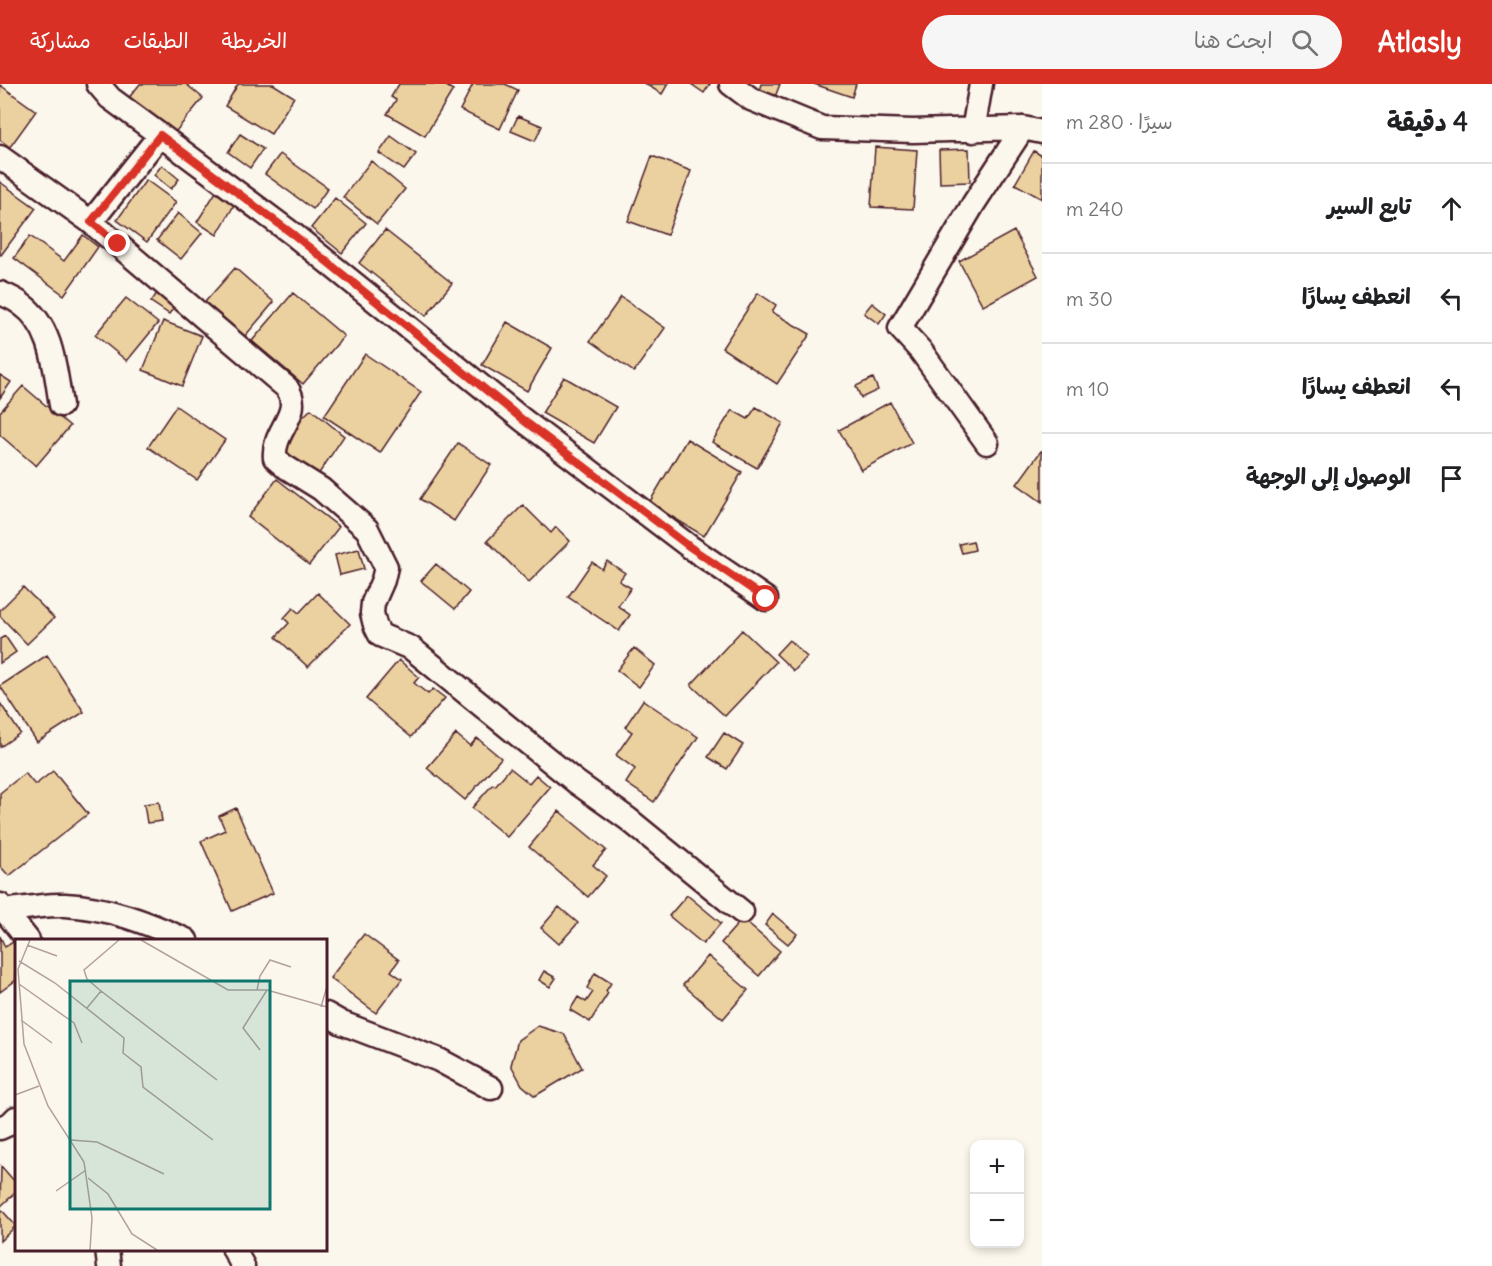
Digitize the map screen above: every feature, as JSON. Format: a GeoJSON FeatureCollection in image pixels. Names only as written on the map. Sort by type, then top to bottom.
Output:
{"type":"FeatureCollection","features":[{"type":"Feature","properties":{"kind":"street"},"geometry":{"type":"LineString","coordinates":[[98,84],[110,98],[294,235],[531,426],[690,547],[766,599]]}},
{"type":"Feature","properties":{"kind":"street"},"geometry":{"type":"LineString","coordinates":[[731,84],[751,99],[822,128],[913,131],[1033,130]]}},
{"type":"Feature","properties":{"kind":"street"},"geometry":{"type":"LineString","coordinates":[[973,131],[981,84]]}},
{"type":"Feature","properties":{"kind":"street"},"geometry":{"type":"LineString","coordinates":[[987,443],[921,351],[900,328],[974,203],[1033,130]]}},
{"type":"Feature","properties":{"kind":"street"},"geometry":{"type":"LineString","coordinates":[[91,222],[160,135]]}},
{"type":"Feature","properties":{"kind":"street"},"geometry":{"type":"LineString","coordinates":[[0,157],[91,222],[287,388],[293,405],[276,439],[275,458],[321,489],[367,529],[386,567],[383,580],[374,597],[372,613],[380,635],[411,648],[576,782],[628,819],[742,912]]}},
{"type":"Feature","properties":{"kind":"street"},"geometry":{"type":"LineString","coordinates":[[0,293],[21,303],[37,319],[52,354],[61,405]]}},
{"type":"Feature","properties":{"kind":"street"},"geometry":{"type":"LineString","coordinates":[[2,908],[65,904],[96,909],[142,921],[184,939]]}},
{"type":"Feature","properties":{"kind":"street"},"geometry":{"type":"LineString","coordinates":[[2,908],[27,939]]}},
{"type":"Feature","properties":{"kind":"street"},"geometry":{"type":"LineString","coordinates":[[327,1015],[342,1023],[439,1060],[491,1088]]}},
{"type":"Feature","properties":{"kind":"street"},"geometry":{"type":"LineString","coordinates":[[0,1128],[15,1119]]}},
{"type":"Feature","properties":{"kind":"street"},"geometry":{"type":"LineString","coordinates":[[107,1251],[109,1266]]}},
{"type":"Feature","properties":{"kind":"street"},"geometry":{"type":"LineString","coordinates":[[235,1251],[243,1266]]}},
{"type":"Feature","properties":{"kind":"building"},"geometry":{"type":"Polygon","coordinates":[[[140,84],[186,84],[203,98],[172,136],[127,100],[140,84]]]}},
{"type":"Feature","properties":{"kind":"building"},"geometry":{"type":"Polygon","coordinates":[[[238,84],[273,84],[294,97],[271,134],[225,106],[238,84]]]}},
{"type":"Feature","properties":{"kind":"building"},"geometry":{"type":"Polygon","coordinates":[[[399,84],[443,84],[453,90],[425,136],[387,114],[396,100],[391,97],[399,84]]]}},
{"type":"Feature","properties":{"kind":"building"},"geometry":{"type":"Polygon","coordinates":[[[473,84],[505,84],[518,90],[500,129],[460,110],[473,84]]]}},
{"type":"Feature","properties":{"kind":"building"},"geometry":{"type":"Polygon","coordinates":[[[645,84],[668,84],[662,94],[645,84]]]}},
{"type":"Feature","properties":{"kind":"building"},"geometry":{"type":"Polygon","coordinates":[[[691,84],[710,84],[704,93],[691,84]]]}},
{"type":"Feature","properties":{"kind":"building"},"geometry":{"type":"Polygon","coordinates":[[[761,84],[780,84],[775,97],[759,91],[761,84]]]}},
{"type":"Feature","properties":{"kind":"building"},"geometry":{"type":"Polygon","coordinates":[[[814,84],[856,84],[852,97],[814,84]]]}},
{"type":"Feature","properties":{"kind":"building"},"geometry":{"type":"Polygon","coordinates":[[[0,85],[36,111],[10,147],[0,140],[0,85]]]}},
{"type":"Feature","properties":{"kind":"building"},"geometry":{"type":"Polygon","coordinates":[[[518,116],[542,126],[535,141],[511,131],[518,116]]]}},
{"type":"Feature","properties":{"kind":"building"},"geometry":{"type":"Polygon","coordinates":[[[240,134],[263,149],[250,168],[228,152],[240,134]]]}},
{"type":"Feature","properties":{"kind":"building"},"geometry":{"type":"Polygon","coordinates":[[[391,136],[416,154],[404,170],[379,153],[391,136]]]}},
{"type":"Feature","properties":{"kind":"building"},"geometry":{"type":"Polygon","coordinates":[[[875,147],[917,150],[913,209],[871,207],[875,147]]]}},
{"type":"Feature","properties":{"kind":"building"},"geometry":{"type":"Polygon","coordinates":[[[969,149],[970,182],[940,183],[939,150],[969,149]]]}},
{"type":"Feature","properties":{"kind":"building"},"geometry":{"type":"Polygon","coordinates":[[[1034,151],[1042,156],[1042,199],[1015,184],[1034,151]]]}},
{"type":"Feature","properties":{"kind":"building"},"geometry":{"type":"Polygon","coordinates":[[[280,154],[328,188],[313,209],[265,174],[280,154]]]}},
{"type":"Feature","properties":{"kind":"building"},"geometry":{"type":"Polygon","coordinates":[[[652,156],[691,171],[667,235],[628,221],[652,156]]]}},
{"type":"Feature","properties":{"kind":"building"},"geometry":{"type":"Polygon","coordinates":[[[371,161],[405,189],[377,224],[343,197],[371,161]]]}},
{"type":"Feature","properties":{"kind":"building"},"geometry":{"type":"Polygon","coordinates":[[[162,165],[179,179],[171,189],[154,175],[162,165]]]}},
{"type":"Feature","properties":{"kind":"building"},"geometry":{"type":"Polygon","coordinates":[[[146,180],[176,202],[147,242],[117,220],[146,180]]]}},
{"type":"Feature","properties":{"kind":"building"},"geometry":{"type":"Polygon","coordinates":[[[0,182],[36,208],[1,255],[0,254],[0,182]]]}},
{"type":"Feature","properties":{"kind":"building"},"geometry":{"type":"Polygon","coordinates":[[[219,187],[237,200],[217,235],[197,222],[219,187]]]}},
{"type":"Feature","properties":{"kind":"building"},"geometry":{"type":"Polygon","coordinates":[[[335,198],[366,223],[342,253],[311,228],[335,198]]]}},
{"type":"Feature","properties":{"kind":"building"},"geometry":{"type":"Polygon","coordinates":[[[178,213],[202,233],[181,259],[157,240],[178,213]]]}},
{"type":"Feature","properties":{"kind":"building"},"geometry":{"type":"Polygon","coordinates":[[[385,230],[452,283],[426,316],[359,263],[385,230]]]}},
{"type":"Feature","properties":{"kind":"building"},"geometry":{"type":"Polygon","coordinates":[[[1014,231],[1038,276],[983,306],[959,261],[1014,231]]]}},
{"type":"Feature","properties":{"kind":"building"},"geometry":{"type":"Polygon","coordinates":[[[83,235],[98,247],[64,295],[14,258],[30,236],[64,261],[83,235]]]}},
{"type":"Feature","properties":{"kind":"building"},"geometry":{"type":"Polygon","coordinates":[[[235,268],[274,302],[245,336],[205,302],[235,268]]]}},
{"type":"Feature","properties":{"kind":"building"},"geometry":{"type":"Polygon","coordinates":[[[157,293],[175,306],[169,314],[151,302],[157,293]]]}},
{"type":"Feature","properties":{"kind":"building"},"geometry":{"type":"Polygon","coordinates":[[[293,293],[344,336],[303,384],[252,341],[293,293]]]}},
{"type":"Feature","properties":{"kind":"building"},"geometry":{"type":"Polygon","coordinates":[[[758,293],[776,305],[772,312],[810,334],[777,384],[722,348],[758,293]]]}},
{"type":"Feature","properties":{"kind":"building"},"geometry":{"type":"Polygon","coordinates":[[[621,297],[665,328],[634,372],[590,341],[621,297]]]}},
{"type":"Feature","properties":{"kind":"building"},"geometry":{"type":"Polygon","coordinates":[[[126,298],[158,323],[127,361],[95,335],[126,298]]]}},
{"type":"Feature","properties":{"kind":"building"},"geometry":{"type":"Polygon","coordinates":[[[872,303],[886,314],[879,324],[864,313],[872,303]]]}},
{"type":"Feature","properties":{"kind":"building"},"geometry":{"type":"Polygon","coordinates":[[[163,321],[202,336],[182,386],[143,370],[163,321]]]}},
{"type":"Feature","properties":{"kind":"building"},"geometry":{"type":"Polygon","coordinates":[[[507,322],[552,348],[527,391],[482,365],[507,322]]]}},
{"type":"Feature","properties":{"kind":"building"},"geometry":{"type":"Polygon","coordinates":[[[365,354],[421,392],[380,453],[324,416],[365,354]]]}},
{"type":"Feature","properties":{"kind":"building"},"geometry":{"type":"Polygon","coordinates":[[[0,375],[11,382],[0,398],[0,375]]]}},
{"type":"Feature","properties":{"kind":"building"},"geometry":{"type":"Polygon","coordinates":[[[564,377],[616,407],[594,443],[542,413],[564,377]]]}},
{"type":"Feature","properties":{"kind":"building"},"geometry":{"type":"Polygon","coordinates":[[[873,378],[878,390],[861,398],[856,386],[873,378]]]}},
{"type":"Feature","properties":{"kind":"building"},"geometry":{"type":"Polygon","coordinates":[[[23,386],[70,426],[36,466],[0,435],[0,412],[23,386]]]}},
{"type":"Feature","properties":{"kind":"building"},"geometry":{"type":"Polygon","coordinates":[[[890,402],[912,443],[861,470],[839,430],[890,402]]]}},
{"type":"Feature","properties":{"kind":"building"},"geometry":{"type":"Polygon","coordinates":[[[176,406],[225,440],[197,480],[148,447],[176,406]]]}},
{"type":"Feature","properties":{"kind":"building"},"geometry":{"type":"Polygon","coordinates":[[[756,407],[783,423],[757,468],[712,442],[732,410],[748,419],[756,407]]]}},
{"type":"Feature","properties":{"kind":"building"},"geometry":{"type":"Polygon","coordinates":[[[311,409],[344,436],[314,481],[286,458],[283,442],[295,416],[299,421],[311,409]]]}},
{"type":"Feature","properties":{"kind":"building"},"geometry":{"type":"Polygon","coordinates":[[[687,439],[742,472],[704,536],[649,503],[687,439]]]}},
{"type":"Feature","properties":{"kind":"building"},"geometry":{"type":"Polygon","coordinates":[[[458,443],[491,465],[454,521],[420,499],[458,443]]]}},
{"type":"Feature","properties":{"kind":"building"},"geometry":{"type":"Polygon","coordinates":[[[1042,451],[1042,502],[1017,484],[1042,451]]]}},
{"type":"Feature","properties":{"kind":"building"},"geometry":{"type":"Polygon","coordinates":[[[277,479],[339,527],[309,565],[248,517],[277,479]]]}},
{"type":"Feature","properties":{"kind":"building"},"geometry":{"type":"Polygon","coordinates":[[[523,505],[551,533],[556,527],[570,541],[529,582],[487,541],[523,505]]]}},
{"type":"Feature","properties":{"kind":"building"},"geometry":{"type":"Polygon","coordinates":[[[973,541],[975,550],[962,553],[959,544],[973,541]]]}},
{"type":"Feature","properties":{"kind":"building"},"geometry":{"type":"Polygon","coordinates":[[[359,549],[364,569],[340,575],[335,555],[359,549]]]}},
{"type":"Feature","properties":{"kind":"building"},"geometry":{"type":"Polygon","coordinates":[[[607,561],[625,573],[619,581],[631,588],[618,606],[630,615],[619,631],[568,597],[592,562],[602,569],[607,561]]]}},
{"type":"Feature","properties":{"kind":"building"},"geometry":{"type":"Polygon","coordinates":[[[436,564],[469,592],[455,609],[421,581],[436,564]]]}},
{"type":"Feature","properties":{"kind":"building"},"geometry":{"type":"Polygon","coordinates":[[[23,587],[54,618],[27,644],[0,616],[0,610],[23,587]]]}},
{"type":"Feature","properties":{"kind":"building"},"geometry":{"type":"Polygon","coordinates":[[[318,593],[350,624],[308,667],[276,637],[289,623],[284,618],[293,608],[299,613],[318,593]]]}},
{"type":"Feature","properties":{"kind":"building"},"geometry":{"type":"Polygon","coordinates":[[[742,630],[776,662],[725,716],[691,685],[742,630]]]}},
{"type":"Feature","properties":{"kind":"building"},"geometry":{"type":"Polygon","coordinates":[[[5,636],[16,652],[0,663],[0,639],[5,636]]]}},
{"type":"Feature","properties":{"kind":"building"},"geometry":{"type":"Polygon","coordinates":[[[789,640],[807,657],[794,671],[776,654],[789,640]]]}},
{"type":"Feature","properties":{"kind":"building"},"geometry":{"type":"Polygon","coordinates":[[[634,648],[655,665],[639,687],[617,670],[634,648]]]}},
{"type":"Feature","properties":{"kind":"building"},"geometry":{"type":"Polygon","coordinates":[[[47,655],[84,712],[37,742],[0,686],[47,655]]]}},
{"type":"Feature","properties":{"kind":"building"},"geometry":{"type":"Polygon","coordinates":[[[399,660],[419,677],[414,683],[428,694],[433,689],[445,698],[411,737],[366,699],[399,660]]]}},
{"type":"Feature","properties":{"kind":"building"},"geometry":{"type":"Polygon","coordinates":[[[643,700],[698,737],[654,802],[626,783],[635,769],[616,755],[632,732],[625,727],[643,700]]]}},
{"type":"Feature","properties":{"kind":"building"},"geometry":{"type":"Polygon","coordinates":[[[0,703],[20,733],[0,747],[0,703]]]}},
{"type":"Feature","properties":{"kind":"building"},"geometry":{"type":"Polygon","coordinates":[[[724,733],[743,745],[727,769],[708,757],[724,733]]]}},
{"type":"Feature","properties":{"kind":"building"},"geometry":{"type":"Polygon","coordinates":[[[456,734],[470,746],[477,738],[501,758],[465,800],[427,768],[456,734]]]}},
{"type":"Feature","properties":{"kind":"building"},"geometry":{"type":"Polygon","coordinates":[[[510,768],[529,783],[536,775],[550,787],[507,837],[472,808],[510,768]]]}},
{"type":"Feature","properties":{"kind":"building"},"geometry":{"type":"Polygon","coordinates":[[[53,771],[88,814],[9,876],[0,866],[0,793],[25,773],[35,785],[53,771]]]}},
{"type":"Feature","properties":{"kind":"building"},"geometry":{"type":"Polygon","coordinates":[[[159,802],[162,821],[147,823],[144,804],[159,802]]]}},
{"type":"Feature","properties":{"kind":"building"},"geometry":{"type":"Polygon","coordinates":[[[236,808],[273,893],[232,911],[201,841],[225,830],[219,816],[236,808]]]}},
{"type":"Feature","properties":{"kind":"building"},"geometry":{"type":"Polygon","coordinates":[[[559,811],[606,850],[593,865],[606,876],[588,897],[529,847],[559,811]]]}},
{"type":"Feature","properties":{"kind":"building"},"geometry":{"type":"Polygon","coordinates":[[[687,895],[721,923],[703,944],[669,916],[687,895]]]}},
{"type":"Feature","properties":{"kind":"building"},"geometry":{"type":"Polygon","coordinates":[[[559,907],[578,923],[559,944],[541,928],[559,907]]]}},
{"type":"Feature","properties":{"kind":"building"},"geometry":{"type":"Polygon","coordinates":[[[773,914],[797,934],[788,944],[765,925],[773,914]]]}},
{"type":"Feature","properties":{"kind":"building"},"geometry":{"type":"Polygon","coordinates":[[[742,919],[780,951],[759,976],[721,943],[742,919]]]}},
{"type":"Feature","properties":{"kind":"building"},"geometry":{"type":"Polygon","coordinates":[[[364,934],[399,960],[391,971],[402,979],[376,1013],[330,978],[364,934]]]}},
{"type":"Feature","properties":{"kind":"building"},"geometry":{"type":"Polygon","coordinates":[[[0,936],[5,947],[15,941],[15,981],[0,992],[0,936]]]}},
{"type":"Feature","properties":{"kind":"building"},"geometry":{"type":"Polygon","coordinates":[[[708,956],[748,990],[723,1019],[683,985],[708,956]]]}},
{"type":"Feature","properties":{"kind":"building"},"geometry":{"type":"Polygon","coordinates":[[[544,971],[556,978],[550,987],[539,980],[544,971]]]}},
{"type":"Feature","properties":{"kind":"building"},"geometry":{"type":"Polygon","coordinates":[[[595,973],[611,983],[606,991],[608,993],[590,1022],[570,1010],[578,997],[586,1002],[593,992],[587,988],[595,973]]]}},
{"type":"Feature","properties":{"kind":"building"},"geometry":{"type":"Polygon","coordinates":[[[538,1026],[564,1034],[582,1068],[535,1096],[522,1085],[511,1065],[518,1040],[538,1026]]]}},
{"type":"Feature","properties":{"kind":"building"},"geometry":{"type":"Polygon","coordinates":[[[1,1166],[15,1182],[15,1193],[0,1207],[1,1166]]]}},
{"type":"Feature","properties":{"kind":"building"},"geometry":{"type":"Polygon","coordinates":[[[0,1208],[15,1227],[0,1241],[0,1208]]]}},
{"type":"Feature","properties":{"kind":"route"},"geometry":{"type":"LineString","coordinates":[[118,244],[91,222],[160,135],[347,276],[523,420],[690,547],[766,599]]}}]}
